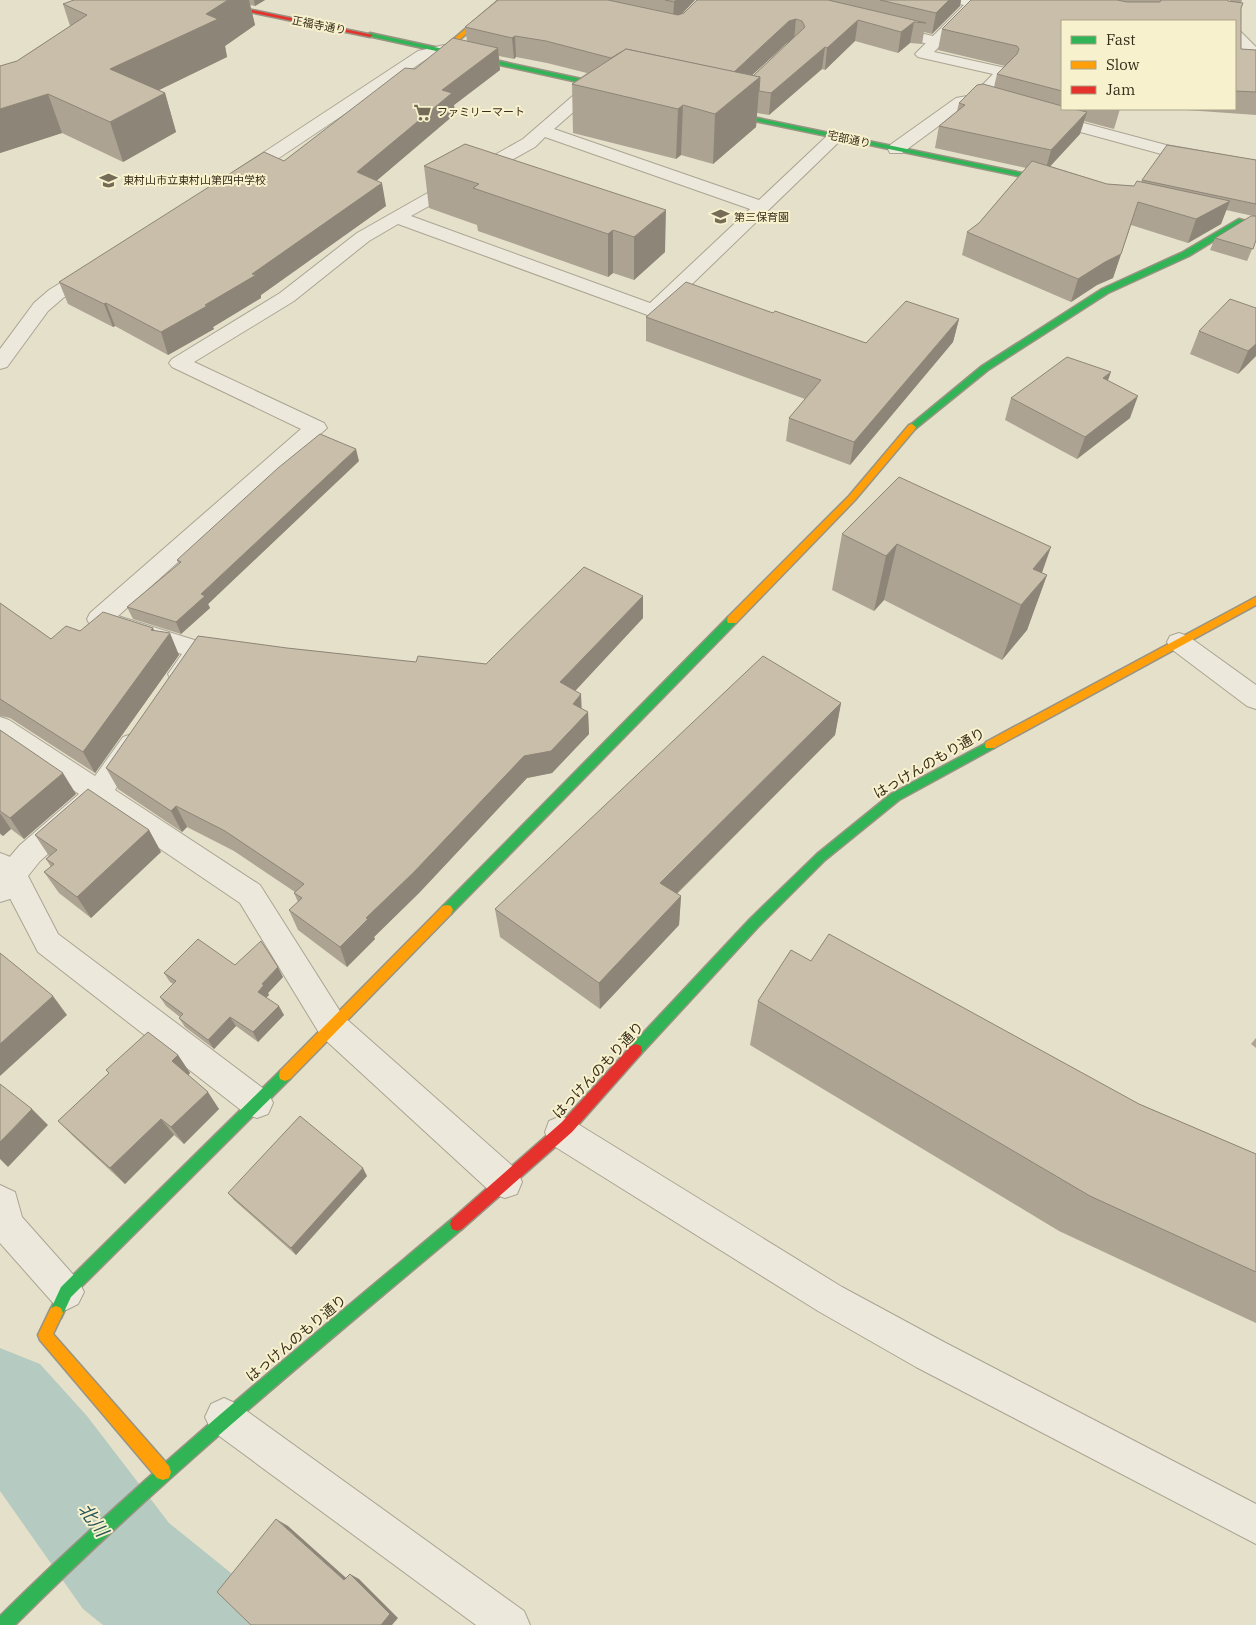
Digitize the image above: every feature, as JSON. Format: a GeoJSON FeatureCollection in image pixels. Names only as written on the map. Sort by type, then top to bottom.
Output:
{"type":"FeatureCollection","features":[{"type":"Feature","properties":{"kind":"street","name":"正福寺通り"},"geometry":{"type":"LineString","coordinates":[[195,0],[444,50]]}},
{"type":"Feature","properties":{"kind":"street"},"geometry":{"type":"LineString","coordinates":[[444,50],[503,0]]}},
{"type":"Feature","properties":{"kind":"street"},"geometry":{"type":"LineString","coordinates":[[970,1],[923,54],[1004,72],[978,99]]}},
{"type":"Feature","properties":{"kind":"street"},"geometry":{"type":"LineString","coordinates":[[869,25],[936,41]]}},
{"type":"Feature","properties":{"kind":"street"},"geometry":{"type":"LineString","coordinates":[[1236,35],[1256,56]]}},
{"type":"Feature","properties":{"kind":"street"},"geometry":{"type":"LineString","coordinates":[[226,186],[423,54],[444,50],[624,90]]}},
{"type":"Feature","properties":{"kind":"street"},"geometry":{"type":"LineString","coordinates":[[170,690],[198,650],[100,619],[316,428],[179,363],[286,297],[363,237],[529,143],[596,84]]}},
{"type":"Feature","properties":{"kind":"street"},"geometry":{"type":"LineString","coordinates":[[896,149],[962,101],[978,99],[997,104]]}},
{"type":"Feature","properties":{"kind":"street"},"geometry":{"type":"LineString","coordinates":[[724,113],[738,100]]}},
{"type":"Feature","properties":{"kind":"street","name":"宅部通り"},"geometry":{"type":"LineString","coordinates":[[706,109],[1069,185]]}},
{"type":"Feature","properties":{"kind":"street"},"geometry":{"type":"LineString","coordinates":[[1033,114],[1165,150],[1256,166]]}},
{"type":"Feature","properties":{"kind":"street"},"geometry":{"type":"LineString","coordinates":[[543,131],[762,207]]}},
{"type":"Feature","properties":{"kind":"street"},"geometry":{"type":"LineString","coordinates":[[396,217],[653,311],[836,137]]}},
{"type":"Feature","properties":{"kind":"street"},"geometry":{"type":"LineString","coordinates":[[1223,217],[1256,224]]}},
{"type":"Feature","properties":{"kind":"street"},"geometry":{"type":"LineString","coordinates":[[163,1472],[45,1335],[66,1292],[257,1103],[852,498],[917,421],[985,368],[1049,325],[1105,291],[1186,254],[1242,221]]}},
{"type":"Feature","properties":{"kind":"street"},"geometry":{"type":"LineString","coordinates":[[0,363],[41,307],[56,294],[106,262]]}},
{"type":"Feature","properties":{"kind":"street","name":"はっけんのもり通り"},"geometry":{"type":"LineString","coordinates":[[3,1625],[65,1561],[224,1417],[505,1182],[561,1132],[773,903],[835,843],[863,820],[895,797],[1256,601]]}},
{"type":"Feature","properties":{"kind":"street"},"geometry":{"type":"LineString","coordinates":[[1179,642],[1256,699]]}},
{"type":"Feature","properties":{"kind":"street"},"geometry":{"type":"LineString","coordinates":[[0,727],[250,894],[332,1026],[505,1182]]}},
{"type":"Feature","properties":{"kind":"street"},"geometry":{"type":"LineString","coordinates":[[143,729],[99,792],[4,876],[48,943],[257,1103]]}},
{"type":"Feature","properties":{"kind":"street"},"geometry":{"type":"LineString","coordinates":[[561,1132],[830,1299],[938,1358],[1256,1525]]}},
{"type":"Feature","properties":{"kind":"street"},"geometry":{"type":"LineString","coordinates":[[0,1202],[3,1204],[7,1225],[66,1292]]}},
{"type":"Feature","properties":{"kind":"street"},"geometry":{"type":"LineString","coordinates":[[224,1417],[510,1625]]}},
{"type":"Feature","properties":{"kind":"building"},"geometry":{"type":"Polygon","coordinates":[[[74,0],[228,0],[206,14],[218,19],[110,69],[165,93],[110,122],[48,94],[0,109],[0,66],[17,61],[87,15],[63,4],[74,0]]]}},
{"type":"Feature","properties":{"kind":"building"},"geometry":{"type":"Polygon","coordinates":[[[498,0],[608,0],[678,15],[684,13],[697,0],[828,0],[926,23],[914,22],[901,32],[858,20],[827,48],[825,47],[771,93],[759,91],[760,77],[753,76],[805,27],[802,21],[796,19],[789,21],[734,72],[626,49],[611,58],[546,41],[515,36],[512,38],[465,27],[498,0]]]}},
{"type":"Feature","properties":{"kind":"building"},"geometry":{"type":"Polygon","coordinates":[[[880,0],[949,0],[936,13],[880,0]]]}},
{"type":"Feature","properties":{"kind":"building"},"geometry":{"type":"Polygon","coordinates":[[[971,0],[1117,0],[1127,2],[1160,2],[1161,0],[1228,0],[1243,3],[1241,8],[1241,49],[1256,50],[1256,92],[1236,91],[1236,20],[1061,20],[1061,91],[997,74],[1017,54],[1019,49],[1017,46],[942,29],[971,0]]]}},
{"type":"Feature","properties":{"kind":"building"},"geometry":{"type":"Polygon","coordinates":[[[453,38],[498,48],[442,90],[452,93],[357,172],[382,183],[252,274],[256,275],[205,305],[207,306],[161,332],[106,303],[104,304],[59,282],[264,152],[284,161],[405,68],[415,69],[453,38]]]}},
{"type":"Feature","properties":{"kind":"building"},"geometry":{"type":"Polygon","coordinates":[[[626,49],[760,77],[715,114],[683,105],[678,109],[572,84],[626,49]]]}},
{"type":"Feature","properties":{"kind":"building"},"geometry":{"type":"Polygon","coordinates":[[[983,84],[1061,106],[1061,110],[1087,112],[1051,150],[939,126],[965,105],[959,103],[977,85],[983,84]]]}},
{"type":"Feature","properties":{"kind":"building"},"geometry":{"type":"Polygon","coordinates":[[[465,144],[666,210],[634,237],[613,230],[608,234],[473,188],[479,184],[424,166],[465,144]]]}},
{"type":"Feature","properties":{"kind":"building"},"geometry":{"type":"Polygon","coordinates":[[[1167,145],[1256,160],[1256,204],[1142,180],[1167,145]]]}},
{"type":"Feature","properties":{"kind":"building"},"geometry":{"type":"Polygon","coordinates":[[[1032,161],[1107,184],[1134,186],[1137,181],[1230,201],[1196,219],[1138,202],[1121,254],[1078,279],[967,232],[979,223],[1032,161]]]}},
{"type":"Feature","properties":{"kind":"building"},"geometry":{"type":"Polygon","coordinates":[[[1251,216],[1256,216],[1256,240],[1253,249],[1215,238],[1251,216]]]}},
{"type":"Feature","properties":{"kind":"building"},"geometry":{"type":"Polygon","coordinates":[[[686,282],[866,343],[906,301],[959,319],[854,442],[789,418],[821,380],[646,317],[686,282]]]}},
{"type":"Feature","properties":{"kind":"building"},"geometry":{"type":"Polygon","coordinates":[[[1230,299],[1256,308],[1256,344],[1248,351],[1199,331],[1230,299]]]}},
{"type":"Feature","properties":{"kind":"building"},"geometry":{"type":"Polygon","coordinates":[[[1067,357],[1111,372],[1103,378],[1138,396],[1085,437],[1011,398],[1067,357]]]}},
{"type":"Feature","properties":{"kind":"building"},"geometry":{"type":"Polygon","coordinates":[[[320,434],[356,449],[201,594],[205,596],[176,622],[127,607],[181,562],[177,560],[278,468],[320,434]]]}},
{"type":"Feature","properties":{"kind":"building"},"geometry":{"type":"Polygon","coordinates":[[[899,477],[1051,547],[1033,569],[1047,575],[1021,605],[897,544],[886,556],[842,534],[899,477]]]}},
{"type":"Feature","properties":{"kind":"building"},"geometry":{"type":"Polygon","coordinates":[[[584,567],[643,596],[560,682],[581,694],[573,704],[588,712],[551,751],[524,756],[340,947],[289,910],[302,898],[294,893],[304,884],[225,831],[176,806],[171,811],[106,768],[198,636],[416,662],[418,656],[486,664],[584,567]]]}},
{"type":"Feature","properties":{"kind":"building"},"geometry":{"type":"Polygon","coordinates":[[[0,603],[51,639],[66,626],[80,631],[103,612],[153,628],[151,630],[170,633],[83,752],[0,699],[0,603]]]}},
{"type":"Feature","properties":{"kind":"building"},"geometry":{"type":"Polygon","coordinates":[[[763,656],[841,703],[660,883],[681,896],[599,983],[495,909],[763,656]]]}},
{"type":"Feature","properties":{"kind":"building"},"geometry":{"type":"Polygon","coordinates":[[[0,730],[63,773],[10,818],[0,811],[0,730]]]}},
{"type":"Feature","properties":{"kind":"building"},"geometry":{"type":"Polygon","coordinates":[[[88,789],[149,830],[77,897],[44,872],[54,864],[46,859],[57,850],[35,835],[88,789]]]}},
{"type":"Feature","properties":{"kind":"building"},"geometry":{"type":"Polygon","coordinates":[[[829,934],[1139,1104],[1256,1154],[1256,1272],[1090,1196],[758,1001],[791,950],[811,961],[829,934]]]}},
{"type":"Feature","properties":{"kind":"building"},"geometry":{"type":"Polygon","coordinates":[[[198,939],[235,965],[261,941],[278,967],[262,984],[264,985],[258,992],[279,1006],[253,1032],[230,1017],[208,1040],[179,1018],[183,1014],[160,997],[176,981],[164,973],[198,939]]]}},
{"type":"Feature","properties":{"kind":"building"},"geometry":{"type":"Polygon","coordinates":[[[0,953],[53,996],[0,1044],[0,953]]]}},
{"type":"Feature","properties":{"kind":"building"},"geometry":{"type":"Polygon","coordinates":[[[148,1032],[178,1055],[172,1061],[208,1092],[171,1127],[161,1119],[110,1168],[58,1121],[109,1073],[106,1070],[148,1032]]]}},
{"type":"Feature","properties":{"kind":"building"},"geometry":{"type":"Polygon","coordinates":[[[0,1084],[32,1109],[0,1142],[0,1084]]]}},
{"type":"Feature","properties":{"kind":"building"},"geometry":{"type":"Polygon","coordinates":[[[300,1116],[363,1168],[291,1248],[228,1193],[300,1116]]]}},
{"type":"Feature","properties":{"kind":"building"},"geometry":{"type":"Polygon","coordinates":[[[276,1519],[344,1580],[350,1574],[390,1614],[381,1625],[251,1625],[217,1592],[276,1519]]]}},
{"type":"Feature","properties":{"kind":"waterway","name":"北川"},"geometry":{"type":"LineString","coordinates":[[0,1404],[46,1457],[126,1566],[197,1625]]}},
{"type":"Feature","properties":{"kind":"traffic: fast"},"geometry":{"type":"LineString","coordinates":[[370,35],[614,88]]}},
{"type":"Feature","properties":{"kind":"traffic: fast"},"geometry":{"type":"LineString","coordinates":[[719,112],[1056,182]]}},
{"type":"Feature","properties":{"kind":"traffic: fast"},"geometry":{"type":"LineString","coordinates":[[912,427],[985,368],[1105,291],[1186,254],[1242,221]]}},
{"type":"Feature","properties":{"kind":"traffic: fast"},"geometry":{"type":"LineString","coordinates":[[447,910],[732,620]]}},
{"type":"Feature","properties":{"kind":"traffic: fast"},"geometry":{"type":"LineString","coordinates":[[636,1050],[754,923],[821,857],[895,797],[990,745]]}},
{"type":"Feature","properties":{"kind":"traffic: fast"},"geometry":{"type":"LineString","coordinates":[[56,1313],[66,1292],[285,1075]]}},
{"type":"Feature","properties":{"kind":"traffic: fast"},"geometry":{"type":"LineString","coordinates":[[3,1625],[57,1571],[168,1468],[457,1224]]}},
{"type":"Feature","properties":{"kind":"traffic: slow"},"geometry":{"type":"LineString","coordinates":[[444,50],[503,0]]}},
{"type":"Feature","properties":{"kind":"traffic: slow"},"geometry":{"type":"LineString","coordinates":[[732,620],[852,498],[912,427]]}},
{"type":"Feature","properties":{"kind":"traffic: slow"},"geometry":{"type":"LineString","coordinates":[[990,745],[1256,601]]}},
{"type":"Feature","properties":{"kind":"traffic: slow"},"geometry":{"type":"LineString","coordinates":[[285,1075],[447,910]]}},
{"type":"Feature","properties":{"kind":"traffic: slow"},"geometry":{"type":"LineString","coordinates":[[56,1313],[45,1335],[163,1472]]}},
{"type":"Feature","properties":{"kind":"traffic: jam"},"geometry":{"type":"LineString","coordinates":[[195,0],[370,35]]}},
{"type":"Feature","properties":{"kind":"traffic: jam"},"geometry":{"type":"LineString","coordinates":[[457,1224],[567,1127],[636,1050]]}},
{"type":"Feature","properties":{"kind":"place","name":"ファミリーマート"},"geometry":{"type":"Point","coordinates":[423,112]}},
{"type":"Feature","properties":{"kind":"place","name":"東村山市立東村山第四中学校"},"geometry":{"type":"Point","coordinates":[109,180]}},
{"type":"Feature","properties":{"kind":"place","name":"第三保育園"},"geometry":{"type":"Point","coordinates":[720,217]}}]}
